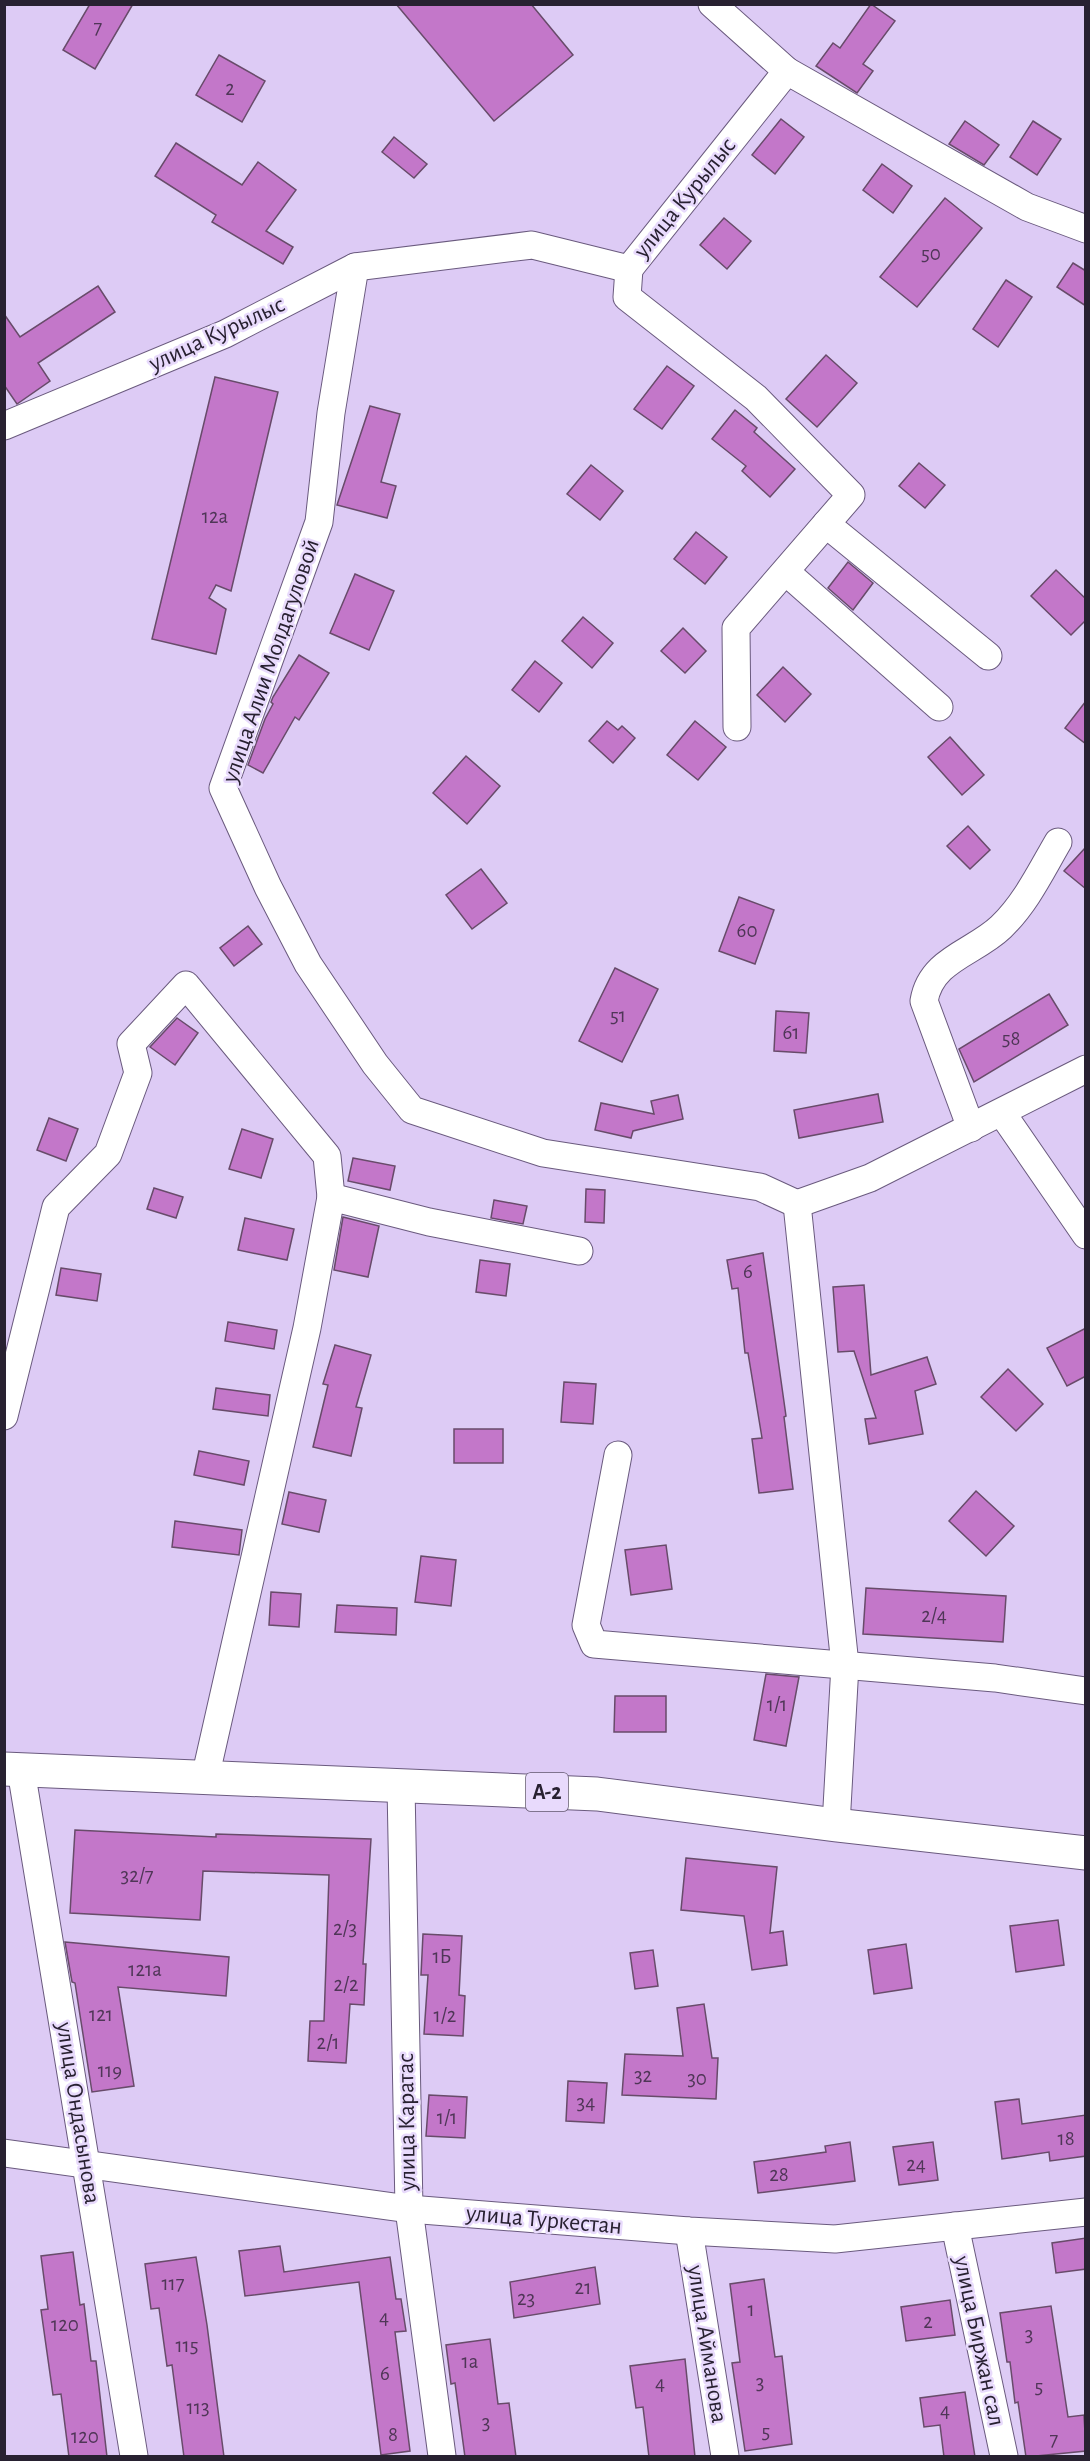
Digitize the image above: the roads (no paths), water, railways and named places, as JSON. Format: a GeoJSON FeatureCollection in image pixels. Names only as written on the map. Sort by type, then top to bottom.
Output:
{"type":"FeatureCollection","features":[{"type":"Feature","properties":{"kind":"highway","name":"A-2"},"geometry":{"type":"LineString","coordinates":[[13,1770],[597,1794],[836,1825],[1086,1853]]}},
{"type":"Feature","properties":{"kind":"street"},"geometry":{"type":"LineString","coordinates":[[712,4],[787,71],[1027,207],[1081,220]]}},
{"type":"Feature","properties":{"kind":"street","name":"улица Курылыс"},"geometry":{"type":"LineString","coordinates":[[4,426],[225,334],[355,267],[532,245],[629,269],[787,71]]}},
{"type":"Feature","properties":{"kind":"street","name":"улица Алии Молдагуловой"},"geometry":{"type":"LineString","coordinates":[[355,267],[331,413],[319,522],[223,788],[268,886],[308,964],[375,1064],[412,1110],[543,1153],[760,1187],[797,1204]]}},
{"type":"Feature","properties":{"kind":"street"},"geometry":{"type":"LineString","coordinates":[[629,269],[627,297],[756,398],[851,495],[736,628],[737,727]]}},
{"type":"Feature","properties":{"kind":"street"},"geometry":{"type":"LineString","coordinates":[[826,524],[987,656]]}},
{"type":"Feature","properties":{"kind":"street"},"geometry":{"type":"LineString","coordinates":[[786,572],[939,707]]}},
{"type":"Feature","properties":{"kind":"street"},"geometry":{"type":"LineString","coordinates":[[971,1128],[924,1001],[927,984],[939,970],[1000,927],[1026,898],[1058,842]]}},
{"type":"Feature","properties":{"kind":"street"},"geometry":{"type":"LineString","coordinates":[[4,1416],[56,1208],[108,1154],[138,1073],[131,1044],[186,985],[327,1156],[331,1197],[307,1328],[205,1778]]}},
{"type":"Feature","properties":{"kind":"street"},"geometry":{"type":"LineString","coordinates":[[836,1825],[845,1665],[797,1204],[870,1178],[1086,1069]]}},
{"type":"Feature","properties":{"kind":"street"},"geometry":{"type":"LineString","coordinates":[[1002,1113],[1086,1235]]}},
{"type":"Feature","properties":{"kind":"street"},"geometry":{"type":"LineString","coordinates":[[331,1197],[429,1222],[579,1251]]}},
{"type":"Feature","properties":{"kind":"street"},"geometry":{"type":"LineString","coordinates":[[618,1455],[586,1625],[594,1644],[995,1678],[1086,1691]]}},
{"type":"Feature","properties":{"kind":"street","name":"улица Ондасынова"},"geometry":{"type":"LineString","coordinates":[[13,1770],[87,2166],[134,2457]]}},
{"type":"Feature","properties":{"kind":"street","name":"улица Каратас"},"geometry":{"type":"LineString","coordinates":[[401,1786],[409,2210],[441,2457]]}},
{"type":"Feature","properties":{"kind":"street","name":"улица Туркестан"},"geometry":{"type":"LineString","coordinates":[[4,2153],[409,2210],[689,2232],[835,2239],[1086,2212]]}},
{"type":"Feature","properties":{"kind":"street","name":"улица Биржан сал"},"geometry":{"type":"LineString","coordinates":[[955,2226],[1004,2457]]}},
{"type":"Feature","properties":{"kind":"street","name":"улица Айманова"},"geometry":{"type":"LineString","coordinates":[[689,2232],[725,2457]]}}]}
